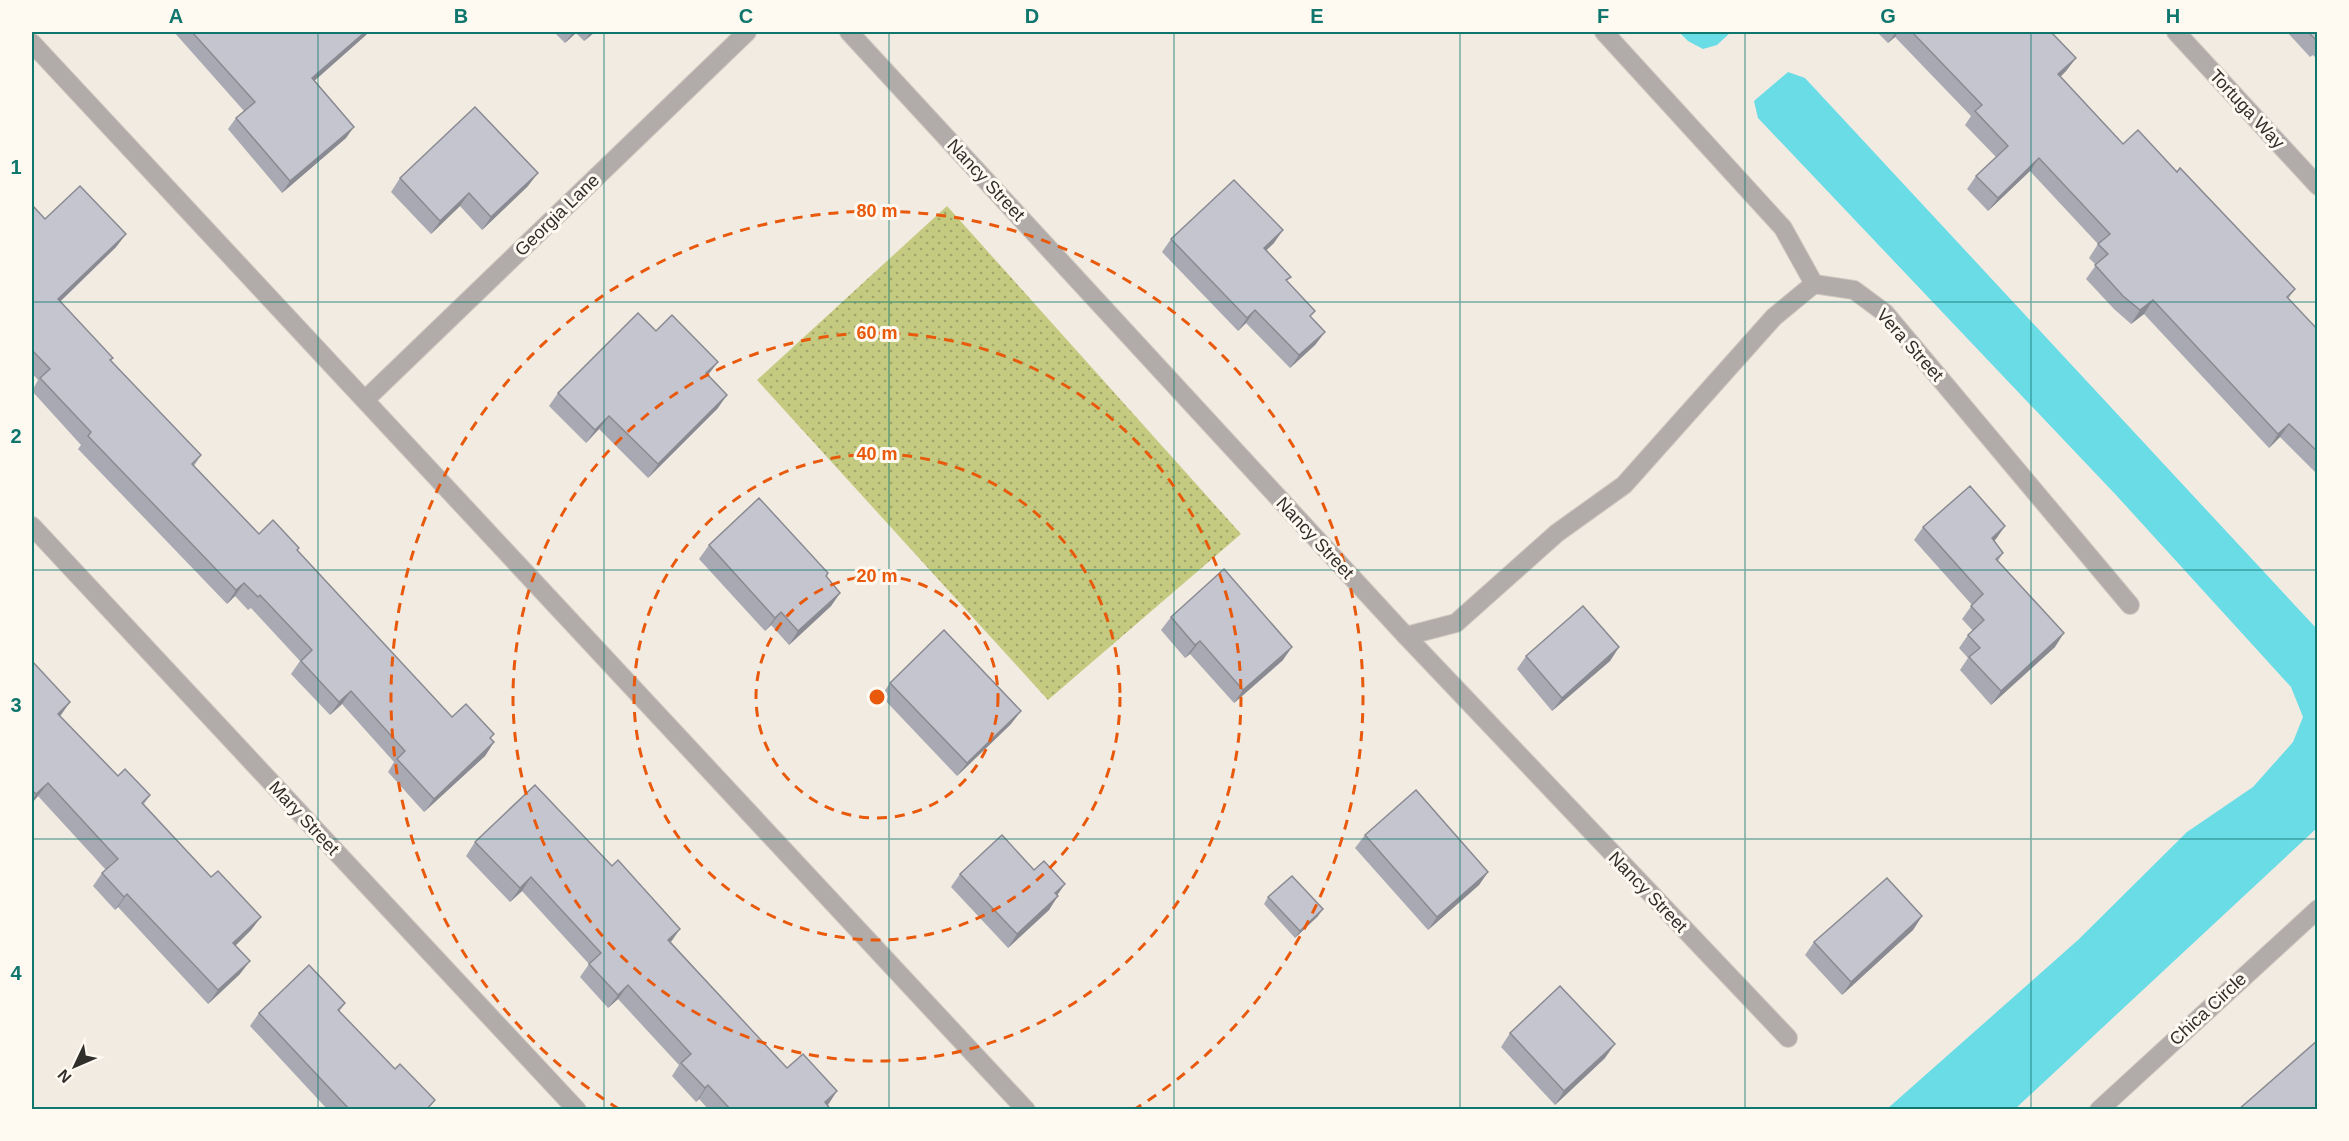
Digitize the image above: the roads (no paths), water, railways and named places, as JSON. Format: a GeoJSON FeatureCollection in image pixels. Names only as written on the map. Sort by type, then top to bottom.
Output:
{"type":"FeatureCollection","features":[{"type":"Feature","properties":{"kind":"street","name":"Georgia Lane"},"geometry":{"type":"LineString","coordinates":[[366,399],[747,32]]}},
{"type":"Feature","properties":{"kind":"street","name":"Nancy Street"},"geometry":{"type":"LineString","coordinates":[[849,32],[1406,636],[1788,1038]]}},
{"type":"Feature","properties":{"kind":"street"},"geometry":{"type":"LineString","coordinates":[[1406,636],[1456,623],[1557,533],[1624,485],[1774,316],[1814,284],[1783,228],[1604,32]]}},
{"type":"Feature","properties":{"kind":"street","name":"Tortuga Way"},"geometry":{"type":"LineString","coordinates":[[2176,32],[2318,186]]}},
{"type":"Feature","properties":{"kind":"street"},"geometry":{"type":"LineString","coordinates":[[32,43],[1026,1110]]}},
{"type":"Feature","properties":{"kind":"street","name":"Vera Street"},"geometry":{"type":"LineString","coordinates":[[1814,284],[1854,290],[1886,313],[2130,605]]}},
{"type":"Feature","properties":{"kind":"street","name":"Mary Street"},"geometry":{"type":"LineString","coordinates":[[32,526],[577,1110]]}},
{"type":"Feature","properties":{"kind":"street","name":"Chica Circle"},"geometry":{"type":"LineString","coordinates":[[2099,1110],[2318,909]]}},
{"type":"Feature","properties":{"kind":"water"},"geometry":{"type":"Polygon","coordinates":[[[1679,32],[1731,32],[1717,45],[1703,49],[1688,41],[1679,32]]]}},
{"type":"Feature","properties":{"kind":"water"},"geometry":{"type":"Polygon","coordinates":[[[1788,72],[1805,78],[2317,629],[2317,828],[2015,1109],[1887,1109],[2078,940],[2187,832],[2253,787],[2293,742],[2303,717],[2291,687],[2116,495],[1758,118],[1754,101],[1788,72]]]}}]}
